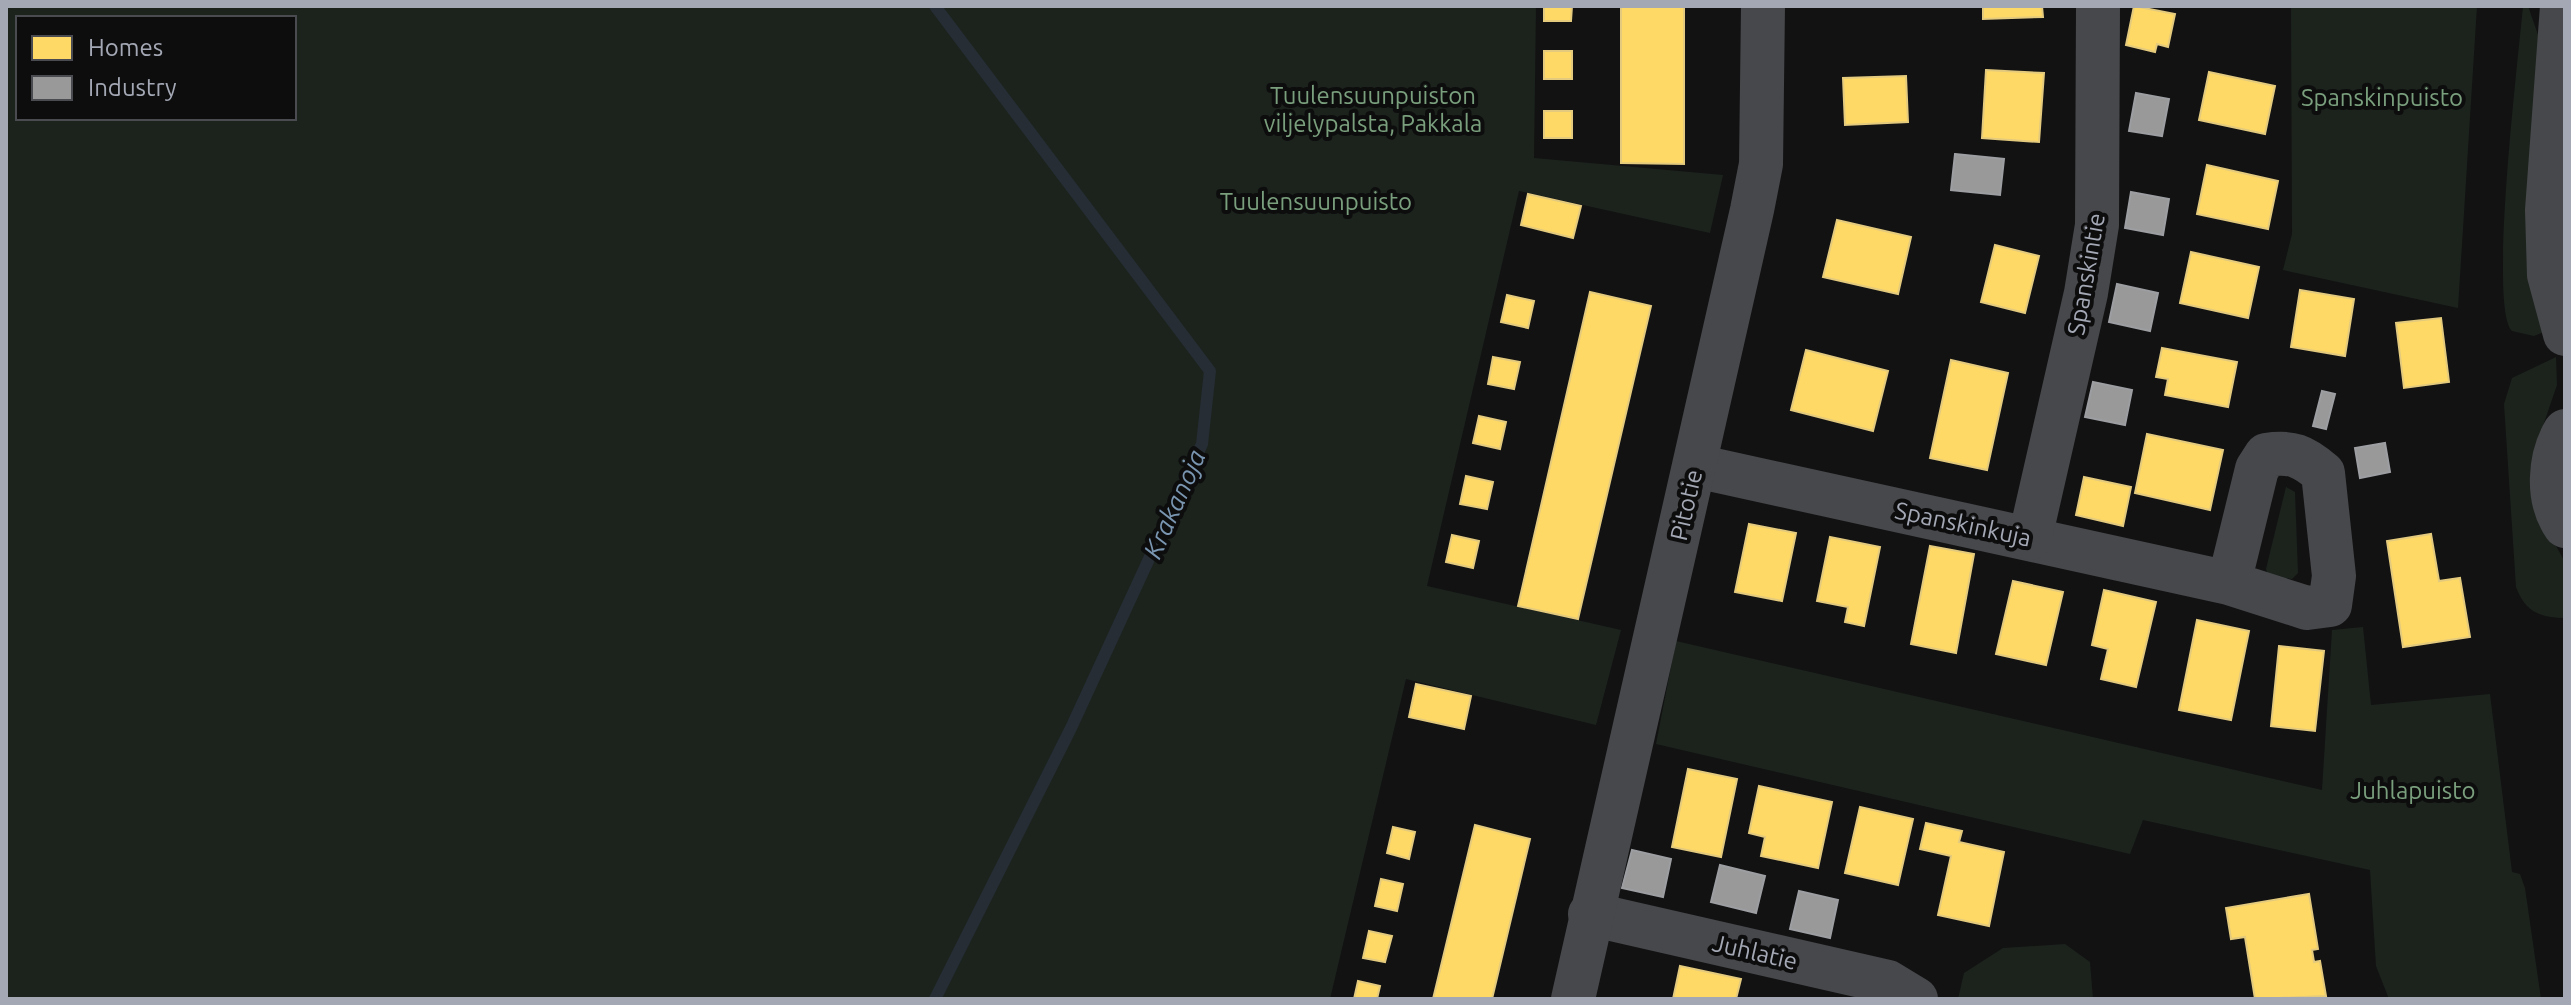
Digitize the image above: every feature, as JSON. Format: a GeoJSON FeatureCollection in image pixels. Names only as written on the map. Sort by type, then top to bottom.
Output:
{"type":"FeatureCollection","features":[{"type":"Feature","properties":{"kind":"street","name":"Pitotie"},"geometry":{"type":"LineString","coordinates":[[1573,999],[1590,914],[1696,466],[1761,164],[1763,6]]}},
{"type":"Feature","properties":{"kind":"street","name":"Spanskintie"},"geometry":{"type":"LineString","coordinates":[[2030,538],[2086,293],[2097,225],[2098,6]]}},
{"type":"Feature","properties":{"kind":"street"},"geometry":{"type":"LineString","coordinates":[[2562,6],[2547,210],[2549,275],[2565,334]]}},
{"type":"Feature","properties":{"kind":"street"},"geometry":{"type":"LineString","coordinates":[[2565,431],[2557,445],[2551,484],[2565,526]]}},
{"type":"Feature","properties":{"kind":"street","name":"Spanskinkuja"},"geometry":{"type":"LineString","coordinates":[[1696,466],[2229,583]]}},
{"type":"Feature","properties":{"kind":"street","name":"Juhlatie"},"geometry":{"type":"LineString","coordinates":[[1590,914],[1888,982],[1916,999]]}},
{"type":"Feature","properties":{"kind":"green space"},"geometry":{"type":"Polygon","coordinates":[[[6,6],[1536,6],[1534,158],[1723,175],[1710,233],[1519,191],[1427,586],[1621,630],[1596,725],[1406,679],[1330,999],[6,999],[6,6]]]}},
{"type":"Feature","properties":{"kind":"green space","name":"Spanskinpuisto"},"geometry":{"type":"Polygon","coordinates":[[[2291,6],[2477,6],[2458,308],[2283,270],[2292,234],[2291,6]]]}},
{"type":"Feature","properties":{"kind":"green space"},"geometry":{"type":"Polygon","coordinates":[[[2523,6],[2528,6],[2544,52],[2546,331],[2534,336],[2512,331],[2505,312],[2503,277],[2511,123],[2523,6]]]}},
{"type":"Feature","properties":{"kind":"green space"},"geometry":{"type":"Polygon","coordinates":[[[2556,357],[2557,385],[2535,449],[2546,528],[2565,562],[2565,618],[2534,612],[2516,587],[2504,404],[2512,378],[2556,357]]]}},
{"type":"Feature","properties":{"kind":"green space"},"geometry":{"type":"Polygon","coordinates":[[[2286,487],[2295,492],[2298,573],[2292,579],[2268,576],[2266,569],[2286,487]]]}},
{"type":"Feature","properties":{"kind":"green space","name":"Juhlapuisto"},"geometry":{"type":"Polygon","coordinates":[[[2363,627],[2371,705],[2490,694],[2512,872],[2520,874],[2525,888],[2541,999],[2389,999],[2376,966],[2370,870],[2143,820],[2130,854],[1656,744],[1676,641],[2322,790],[2332,630],[2363,627]]]}},
{"type":"Feature","properties":{"kind":"green space"},"geometry":{"type":"Polygon","coordinates":[[[2065,944],[2090,962],[2093,999],[1958,999],[1964,973],[2003,948],[2065,944]]]}},
{"type":"Feature","properties":{"kind":"building: Homes"},"geometry":{"type":"Polygon","coordinates":[[[1544,6],[1572,6],[1571,21],[1544,21],[1544,6]]]}},
{"type":"Feature","properties":{"kind":"building: Homes"},"geometry":{"type":"Polygon","coordinates":[[[1621,6],[1684,6],[1684,164],[1621,163],[1621,6]]]}},
{"type":"Feature","properties":{"kind":"building: Homes"},"geometry":{"type":"Polygon","coordinates":[[[1983,6],[2042,6],[2043,17],[1983,19],[1983,6]]]}},
{"type":"Feature","properties":{"kind":"building: Homes"},"geometry":{"type":"Polygon","coordinates":[[[2134,6],[2175,14],[2168,47],[2157,44],[2155,52],[2126,45],[2134,6]]]}},
{"type":"Feature","properties":{"kind":"building: Homes"},"geometry":{"type":"Polygon","coordinates":[[[1544,51],[1572,51],[1572,79],[1544,79],[1544,51]]]}},
{"type":"Feature","properties":{"kind":"building: Homes"},"geometry":{"type":"Polygon","coordinates":[[[1986,70],[2044,73],[2039,142],[1982,138],[1986,70]]]}},
{"type":"Feature","properties":{"kind":"building: Homes"},"geometry":{"type":"Polygon","coordinates":[[[2209,72],[2275,86],[2265,134],[2199,120],[2209,72]]]}},
{"type":"Feature","properties":{"kind":"building: Homes"},"geometry":{"type":"Polygon","coordinates":[[[1906,76],[1908,122],[1845,125],[1843,78],[1906,76]]]}},
{"type":"Feature","properties":{"kind":"building: Homes"},"geometry":{"type":"Polygon","coordinates":[[[1544,111],[1572,111],[1572,138],[1544,138],[1544,111]]]}},
{"type":"Feature","properties":{"kind":"building: Homes"},"geometry":{"type":"Polygon","coordinates":[[[2207,165],[2278,181],[2268,229],[2197,214],[2207,165]]]}},
{"type":"Feature","properties":{"kind":"building: Homes"},"geometry":{"type":"Polygon","coordinates":[[[1528,194],[1581,206],[1573,238],[1521,225],[1528,194]]]}},
{"type":"Feature","properties":{"kind":"building: Homes"},"geometry":{"type":"Polygon","coordinates":[[[1837,220],[1911,237],[1898,294],[1823,277],[1837,220]]]}},
{"type":"Feature","properties":{"kind":"building: Homes"},"geometry":{"type":"Polygon","coordinates":[[[1995,245],[2039,256],[2025,313],[1981,302],[1995,245]]]}},
{"type":"Feature","properties":{"kind":"building: Homes"},"geometry":{"type":"Polygon","coordinates":[[[2191,252],[2259,267],[2248,318],[2180,303],[2191,252]]]}},
{"type":"Feature","properties":{"kind":"building: Homes"},"geometry":{"type":"Polygon","coordinates":[[[2300,290],[2354,299],[2345,356],[2291,347],[2300,290]]]}},
{"type":"Feature","properties":{"kind":"building: Homes"},"geometry":{"type":"Polygon","coordinates":[[[1590,292],[1651,306],[1578,619],[1518,606],[1590,292]]]}},
{"type":"Feature","properties":{"kind":"building: Homes"},"geometry":{"type":"Polygon","coordinates":[[[1507,295],[1534,301],[1528,328],[1501,322],[1507,295]]]}},
{"type":"Feature","properties":{"kind":"building: Homes"},"geometry":{"type":"Polygon","coordinates":[[[2441,318],[2449,382],[2404,388],[2396,323],[2441,318]]]}},
{"type":"Feature","properties":{"kind":"building: Homes"},"geometry":{"type":"Polygon","coordinates":[[[2162,348],[2237,362],[2228,407],[2165,395],[2168,379],[2156,377],[2162,348]]]}},
{"type":"Feature","properties":{"kind":"building: Homes"},"geometry":{"type":"Polygon","coordinates":[[[1806,350],[1888,371],[1873,431],[1791,410],[1806,350]]]}},
{"type":"Feature","properties":{"kind":"building: Homes"},"geometry":{"type":"Polygon","coordinates":[[[1493,357],[1520,362],[1514,389],[1488,384],[1493,357]]]}},
{"type":"Feature","properties":{"kind":"building: Homes"},"geometry":{"type":"Polygon","coordinates":[[[1951,360],[2008,373],[1987,470],[1930,458],[1951,360]]]}},
{"type":"Feature","properties":{"kind":"building: Homes"},"geometry":{"type":"Polygon","coordinates":[[[1479,416],[1506,422],[1500,449],[1473,443],[1479,416]]]}},
{"type":"Feature","properties":{"kind":"building: Homes"},"geometry":{"type":"Polygon","coordinates":[[[2147,434],[2223,450],[2210,510],[2135,493],[2147,434]]]}},
{"type":"Feature","properties":{"kind":"building: Homes"},"geometry":{"type":"Polygon","coordinates":[[[1466,476],[1493,482],[1487,509],[1460,504],[1466,476]]]}},
{"type":"Feature","properties":{"kind":"building: Homes"},"geometry":{"type":"Polygon","coordinates":[[[2084,477],[2131,487],[2123,526],[2076,515],[2084,477]]]}},
{"type":"Feature","properties":{"kind":"building: Homes"},"geometry":{"type":"Polygon","coordinates":[[[1749,524],[1796,533],[1782,601],[1735,592],[1749,524]]]}},
{"type":"Feature","properties":{"kind":"building: Homes"},"geometry":{"type":"Polygon","coordinates":[[[2431,534],[2439,581],[2460,578],[2470,637],[2403,647],[2387,541],[2431,534]]]}},
{"type":"Feature","properties":{"kind":"building: Homes"},"geometry":{"type":"Polygon","coordinates":[[[1452,535],[1479,541],[1473,568],[1446,562],[1452,535]]]}},
{"type":"Feature","properties":{"kind":"building: Homes"},"geometry":{"type":"Polygon","coordinates":[[[1830,537],[1880,547],[1864,626],[1845,622],[1848,607],[1817,601],[1830,537]]]}},
{"type":"Feature","properties":{"kind":"building: Homes"},"geometry":{"type":"Polygon","coordinates":[[[1930,546],[1974,554],[1956,653],[1911,644],[1930,546]]]}},
{"type":"Feature","properties":{"kind":"building: Homes"},"geometry":{"type":"Polygon","coordinates":[[[2013,581],[2063,592],[2046,665],[1996,654],[2013,581]]]}},
{"type":"Feature","properties":{"kind":"building: Homes"},"geometry":{"type":"Polygon","coordinates":[[[2104,590],[2156,602],[2136,687],[2101,679],[2108,649],[2092,645],[2104,590]]]}},
{"type":"Feature","properties":{"kind":"building: Homes"},"geometry":{"type":"Polygon","coordinates":[[[2197,620],[2249,631],[2231,720],[2179,710],[2197,620]]]}},
{"type":"Feature","properties":{"kind":"building: Homes"},"geometry":{"type":"Polygon","coordinates":[[[2279,646],[2324,651],[2315,731],[2271,726],[2279,646]]]}},
{"type":"Feature","properties":{"kind":"building: Homes"},"geometry":{"type":"Polygon","coordinates":[[[1416,684],[1471,696],[1464,729],[1409,717],[1416,684]]]}},
{"type":"Feature","properties":{"kind":"building: Homes"},"geometry":{"type":"Polygon","coordinates":[[[1688,769],[1737,779],[1721,857],[1672,847],[1688,769]]]}},
{"type":"Feature","properties":{"kind":"building: Homes"},"geometry":{"type":"Polygon","coordinates":[[[1759,786],[1832,802],[1818,868],[1761,856],[1765,837],[1749,833],[1759,786]]]}},
{"type":"Feature","properties":{"kind":"building: Homes"},"geometry":{"type":"Polygon","coordinates":[[[1860,807],[1913,819],[1898,885],[1845,873],[1860,807]]]}},
{"type":"Feature","properties":{"kind":"building: Homes"},"geometry":{"type":"Polygon","coordinates":[[[1926,823],[1962,831],[1959,842],[2004,852],[1989,926],[1938,915],[1951,856],[1920,849],[1926,823]]]}},
{"type":"Feature","properties":{"kind":"building: Homes"},"geometry":{"type":"Polygon","coordinates":[[[1475,825],[1530,839],[1492,999],[1433,999],[1475,825]]]}},
{"type":"Feature","properties":{"kind":"building: Homes"},"geometry":{"type":"Polygon","coordinates":[[[1393,827],[1415,832],[1409,859],[1387,853],[1393,827]]]}},
{"type":"Feature","properties":{"kind":"building: Homes"},"geometry":{"type":"Polygon","coordinates":[[[1381,879],[1403,884],[1397,911],[1375,906],[1381,879]]]}},
{"type":"Feature","properties":{"kind":"building: Homes"},"geometry":{"type":"Polygon","coordinates":[[[2309,894],[2318,949],[2312,950],[2314,962],[2320,961],[2326,996],[2255,999],[2245,937],[2231,939],[2226,908],[2309,894]]]}},
{"type":"Feature","properties":{"kind":"building: Homes"},"geometry":{"type":"Polygon","coordinates":[[[1369,931],[1392,936],[1385,962],[1363,958],[1369,931]]]}},
{"type":"Feature","properties":{"kind":"building: Homes"},"geometry":{"type":"Polygon","coordinates":[[[1680,966],[1741,979],[1736,999],[1673,999],[1680,966]]]}},
{"type":"Feature","properties":{"kind":"building: Homes"},"geometry":{"type":"Polygon","coordinates":[[[1358,981],[1380,986],[1377,999],[1354,999],[1358,981]]]}},
{"type":"Feature","properties":{"kind":"building: Industry"},"geometry":{"type":"Polygon","coordinates":[[[2136,93],[2169,99],[2162,136],[2129,131],[2136,93]]]}},
{"type":"Feature","properties":{"kind":"building: Industry"},"geometry":{"type":"Polygon","coordinates":[[[1955,154],[2004,159],[2000,195],[1951,190],[1955,154]]]}},
{"type":"Feature","properties":{"kind":"building: Industry"},"geometry":{"type":"Polygon","coordinates":[[[2131,192],[2169,199],[2163,235],[2125,228],[2131,192]]]}},
{"type":"Feature","properties":{"kind":"building: Industry"},"geometry":{"type":"Polygon","coordinates":[[[2117,284],[2158,293],[2150,331],[2109,322],[2117,284]]]}},
{"type":"Feature","properties":{"kind":"building: Industry"},"geometry":{"type":"Polygon","coordinates":[[[2093,382],[2132,390],[2125,425],[2085,417],[2093,382]]]}},
{"type":"Feature","properties":{"kind":"building: Industry"},"geometry":{"type":"Polygon","coordinates":[[[2322,391],[2335,394],[2326,429],[2313,426],[2322,391]]]}},
{"type":"Feature","properties":{"kind":"building: Industry"},"geometry":{"type":"Polygon","coordinates":[[[2385,443],[2390,472],[2360,478],[2355,448],[2385,443]]]}},
{"type":"Feature","properties":{"kind":"building: Industry"},"geometry":{"type":"Polygon","coordinates":[[[1632,850],[1671,859],[1663,897],[1622,888],[1632,850]]]}},
{"type":"Feature","properties":{"kind":"building: Industry"},"geometry":{"type":"Polygon","coordinates":[[[1720,865],[1765,876],[1756,913],[1711,902],[1720,865]]]}},
{"type":"Feature","properties":{"kind":"building: Industry"},"geometry":{"type":"Polygon","coordinates":[[[1799,891],[1838,900],[1830,938],[1790,929],[1799,891]]]}},
{"type":"Feature","properties":{"kind":"waterway","name":"Krakanoja"},"geometry":{"type":"LineString","coordinates":[[935,6],[1210,371],[1202,444],[1071,728],[935,999]]}},
{"type":"Feature","properties":{"kind":"park label","name":"Tuulensuunpuiston viljelypalsta, Pakkala"},"geometry":{"type":"Point","coordinates":[1373,109]}},
{"type":"Feature","properties":{"kind":"park label","name":"Tuulensuunpuisto"},"geometry":{"type":"Point","coordinates":[1316,201]}}]}
